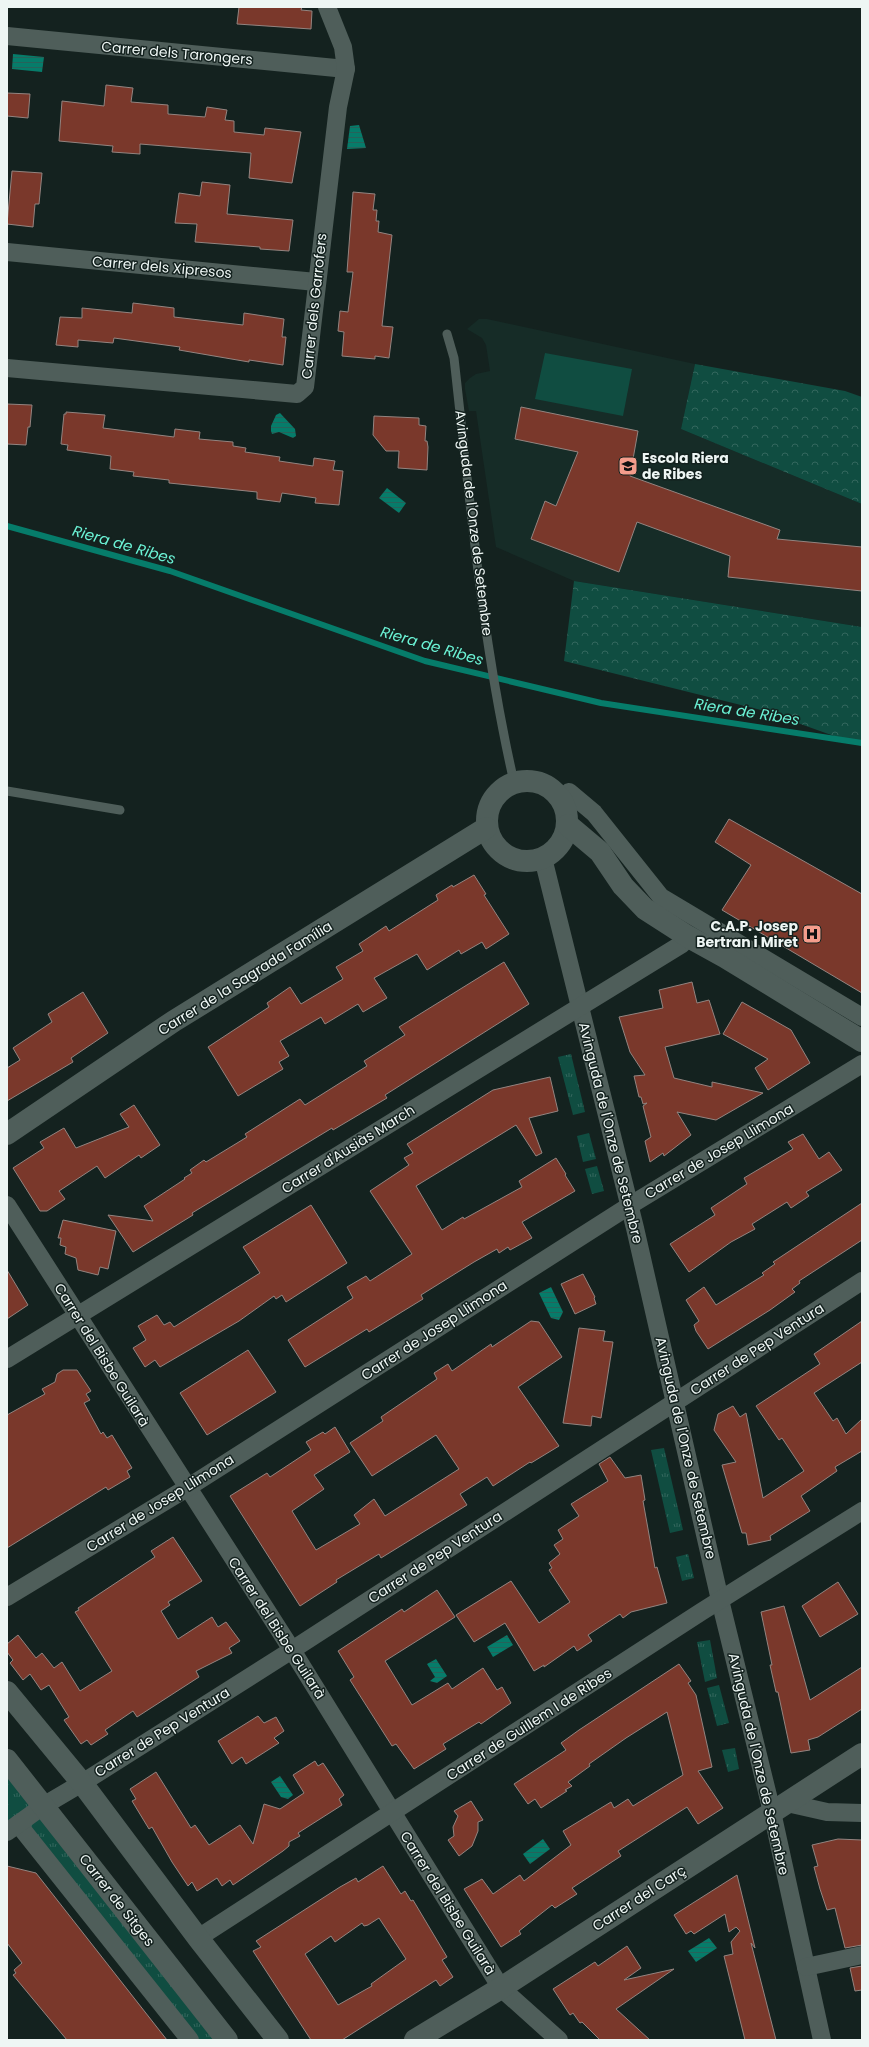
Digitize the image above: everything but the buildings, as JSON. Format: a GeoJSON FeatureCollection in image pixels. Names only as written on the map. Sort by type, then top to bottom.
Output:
{"type":"FeatureCollection","features":[{"type":"Feature","properties":{"kind":"street","name":"Carrer dels Garrofers"},"geometry":{"type":"LineString","coordinates":[[7,368],[297,394],[305,387],[316,282],[338,107],[346,69],[343,47],[327,7]]}},
{"type":"Feature","properties":{"kind":"street","name":"Carrer dels Tarongers"},"geometry":{"type":"LineString","coordinates":[[7,36],[346,69]]}},
{"type":"Feature","properties":{"kind":"street","name":"Carrer dels Xipresos"},"geometry":{"type":"LineString","coordinates":[[7,252],[316,282]]}},
{"type":"Feature","properties":{"kind":"street"},"geometry":{"type":"LineString","coordinates":[[528,780],[548,785],[559,796],[566,808],[568,825],[562,842],[555,851],[543,858],[530,861],[513,859],[502,853],[492,840],[486,828],[492,801],[504,787],[514,782],[528,780]]}},
{"type":"Feature","properties":{"kind":"street"},"geometry":{"type":"LineString","coordinates":[[569,792],[594,813],[661,897],[862,1018]]}},
{"type":"Feature","properties":{"kind":"street"},"geometry":{"type":"LineString","coordinates":[[568,825],[600,852],[623,886],[645,909],[687,936],[725,957],[862,1041]]}},
{"type":"Feature","properties":{"kind":"street","name":"Carrer de la Sagrada Família"},"geometry":{"type":"LineString","coordinates":[[7,1134],[174,1021],[486,828]]}},
{"type":"Feature","properties":{"kind":"street","name":"Avinguda de l'Onze de Setembre"},"geometry":{"type":"LineString","coordinates":[[543,858],[629,1206],[720,1600],[780,1807],[806,1967],[822,2040]]}},
{"type":"Feature","properties":{"kind":"street","name":"Carrer d'Ausiàs March"},"geometry":{"type":"LineString","coordinates":[[7,1360],[77,1315],[682,944],[687,936]]}},
{"type":"Feature","properties":{"kind":"street","name":"Carrer de Josep Llimona"},"geometry":{"type":"LineString","coordinates":[[7,1597],[187,1488],[629,1206],[862,1064]]}},
{"type":"Feature","properties":{"kind":"street","name":"Carrer del Bisbe Guilarà"},"geometry":{"type":"LineString","coordinates":[[7,1205],[292,1650],[501,1988],[559,2040]]}},
{"type":"Feature","properties":{"kind":"street","name":"Carrer de Pep Ventura"},"geometry":{"type":"LineString","coordinates":[[13,1828],[43,1806],[82,1783],[292,1650],[862,1281]]}},
{"type":"Feature","properties":{"kind":"street","name":"Carrer de Guillem I de Ribes"},"geometry":{"type":"LineString","coordinates":[[198,1938],[720,1600],[862,1511]]}},
{"type":"Feature","properties":{"kind":"street"},"geometry":{"type":"LineString","coordinates":[[7,1692],[82,1783],[198,1938],[278,2040]]}},
{"type":"Feature","properties":{"kind":"street","name":"Carrer del Carç"},"geometry":{"type":"LineString","coordinates":[[416,2040],[501,1988],[862,1754]]}},
{"type":"Feature","properties":{"kind":"street","name":"Carrer de Sitges"},"geometry":{"type":"LineString","coordinates":[[7,1760],[227,2040]]}},
{"type":"Feature","properties":{"kind":"street"},"geometry":{"type":"LineString","coordinates":[[780,1807],[827,1812],[862,1813]]}},
{"type":"Feature","properties":{"kind":"street"},"geometry":{"type":"LineString","coordinates":[[13,1828],[190,2040]]}},
{"type":"Feature","properties":{"kind":"street"},"geometry":{"type":"LineString","coordinates":[[806,1967],[862,1955]]}},
{"type":"Feature","properties":{"kind":"lane","name":"Avinguda de l'Onze de Setembre"},"geometry":{"type":"LineString","coordinates":[[447,334],[454,358],[476,561],[503,734],[514,782]]}},
{"type":"Feature","properties":{"kind":"lane"},"geometry":{"type":"LineString","coordinates":[[7,791],[120,810]]}},
{"type":"Feature","properties":{"kind":"shaded area"},"geometry":{"type":"Polygon","coordinates":[[[13,54],[44,57],[42,72],[12,69],[13,54]]]}},
{"type":"Feature","properties":{"kind":"shaded area"},"geometry":{"type":"Polygon","coordinates":[[[359,125],[366,148],[347,149],[350,126],[359,125]]]}},
{"type":"Feature","properties":{"kind":"shaded area","name":"Escola Riera de Ribes"},"geometry":{"type":"Polygon","coordinates":[[[479,319],[487,319],[695,364],[681,429],[862,504],[862,627],[574,581],[496,547],[476,411],[469,411],[465,389],[465,383],[470,378],[476,374],[490,371],[486,345],[482,338],[467,329],[479,319]]]}},
{"type":"Feature","properties":{"kind":"shaded area"},"geometry":{"type":"Polygon","coordinates":[[[280,413],[295,429],[296,436],[293,438],[279,432],[272,434],[271,426],[276,415],[280,413]]]}},
{"type":"Feature","properties":{"kind":"shaded area"},"geometry":{"type":"Polygon","coordinates":[[[387,488],[406,503],[399,513],[379,498],[387,488]]]}},
{"type":"Feature","properties":{"kind":"shaded area"},"geometry":{"type":"Polygon","coordinates":[[[551,1287],[563,1312],[559,1320],[551,1318],[539,1293],[551,1287]]]}},
{"type":"Feature","properties":{"kind":"shaded area"},"geometry":{"type":"Polygon","coordinates":[[[507,1635],[513,1645],[493,1657],[487,1647],[507,1635]]]}},
{"type":"Feature","properties":{"kind":"shaded area"},"geometry":{"type":"Polygon","coordinates":[[[436,1659],[447,1676],[437,1683],[430,1681],[435,1677],[427,1664],[436,1659]]]}},
{"type":"Feature","properties":{"kind":"shaded area"},"geometry":{"type":"Polygon","coordinates":[[[280,1776],[293,1795],[288,1799],[281,1797],[271,1782],[280,1776]]]}},
{"type":"Feature","properties":{"kind":"shaded area"},"geometry":{"type":"Polygon","coordinates":[[[543,1839],[550,1849],[530,1864],[523,1854],[543,1839]]]}},
{"type":"Feature","properties":{"kind":"shaded area"},"geometry":{"type":"Polygon","coordinates":[[[709,1938],[717,1948],[696,1962],[688,1951],[709,1938]]]}},
{"type":"Feature","properties":{"kind":"green space"},"geometry":{"type":"Polygon","coordinates":[[[545,353],[632,369],[623,416],[535,399],[545,353]]]}},
{"type":"Feature","properties":{"kind":"green space"},"geometry":{"type":"Polygon","coordinates":[[[695,364],[845,391],[862,397],[862,504],[681,429],[695,364]]]}},
{"type":"Feature","properties":{"kind":"green space"},"geometry":{"type":"Polygon","coordinates":[[[574,581],[862,627],[862,746],[761,710],[564,661],[574,581]]]}},
{"type":"Feature","properties":{"kind":"green space"},"geometry":{"type":"Polygon","coordinates":[[[571,1054],[585,1112],[573,1115],[558,1057],[571,1054]]]}},
{"type":"Feature","properties":{"kind":"green space"},"geometry":{"type":"Polygon","coordinates":[[[589,1133],[596,1159],[583,1162],[577,1136],[589,1133]]]}},
{"type":"Feature","properties":{"kind":"green space"},"geometry":{"type":"Polygon","coordinates":[[[597,1166],[604,1191],[592,1194],[585,1169],[597,1166]]]}},
{"type":"Feature","properties":{"kind":"green space"},"geometry":{"type":"Polygon","coordinates":[[[664,1448],[683,1530],[670,1533],[651,1450],[664,1448]]]}},
{"type":"Feature","properties":{"kind":"green space"},"geometry":{"type":"Polygon","coordinates":[[[688,1554],[694,1578],[682,1581],[676,1557],[688,1554]]]}},
{"type":"Feature","properties":{"kind":"green space"},"geometry":{"type":"Polygon","coordinates":[[[710,1640],[717,1678],[705,1682],[697,1642],[710,1640]]]}},
{"type":"Feature","properties":{"kind":"green space"},"geometry":{"type":"Polygon","coordinates":[[[719,1685],[729,1723],[717,1726],[707,1688],[719,1685]]]}},
{"type":"Feature","properties":{"kind":"green space"},"geometry":{"type":"Polygon","coordinates":[[[735,1748],[739,1769],[728,1772],[722,1750],[735,1748]]]}},
{"type":"Feature","properties":{"kind":"green space"},"geometry":{"type":"Polygon","coordinates":[[[7,1775],[32,1807],[7,1825],[7,1775]]]}},
{"type":"Feature","properties":{"kind":"green space"},"geometry":{"type":"Polygon","coordinates":[[[39,1816],[215,2040],[197,2040],[26,1826],[39,1816]]]}},
{"type":"Feature","properties":{"kind":"waterway","name":"Riera de Ribes"},"geometry":{"type":"LineString","coordinates":[[7,526],[170,571],[425,661],[601,703],[862,743]]}},
{"type":"Feature","properties":{"kind":"place","name":"Escola Riera de Ribes"},"geometry":{"type":"Point","coordinates":[628,466]}},
{"type":"Feature","properties":{"kind":"place","name":"C.A.P. Josep Bertran i Miret"},"geometry":{"type":"Point","coordinates":[812,934]}}]}
